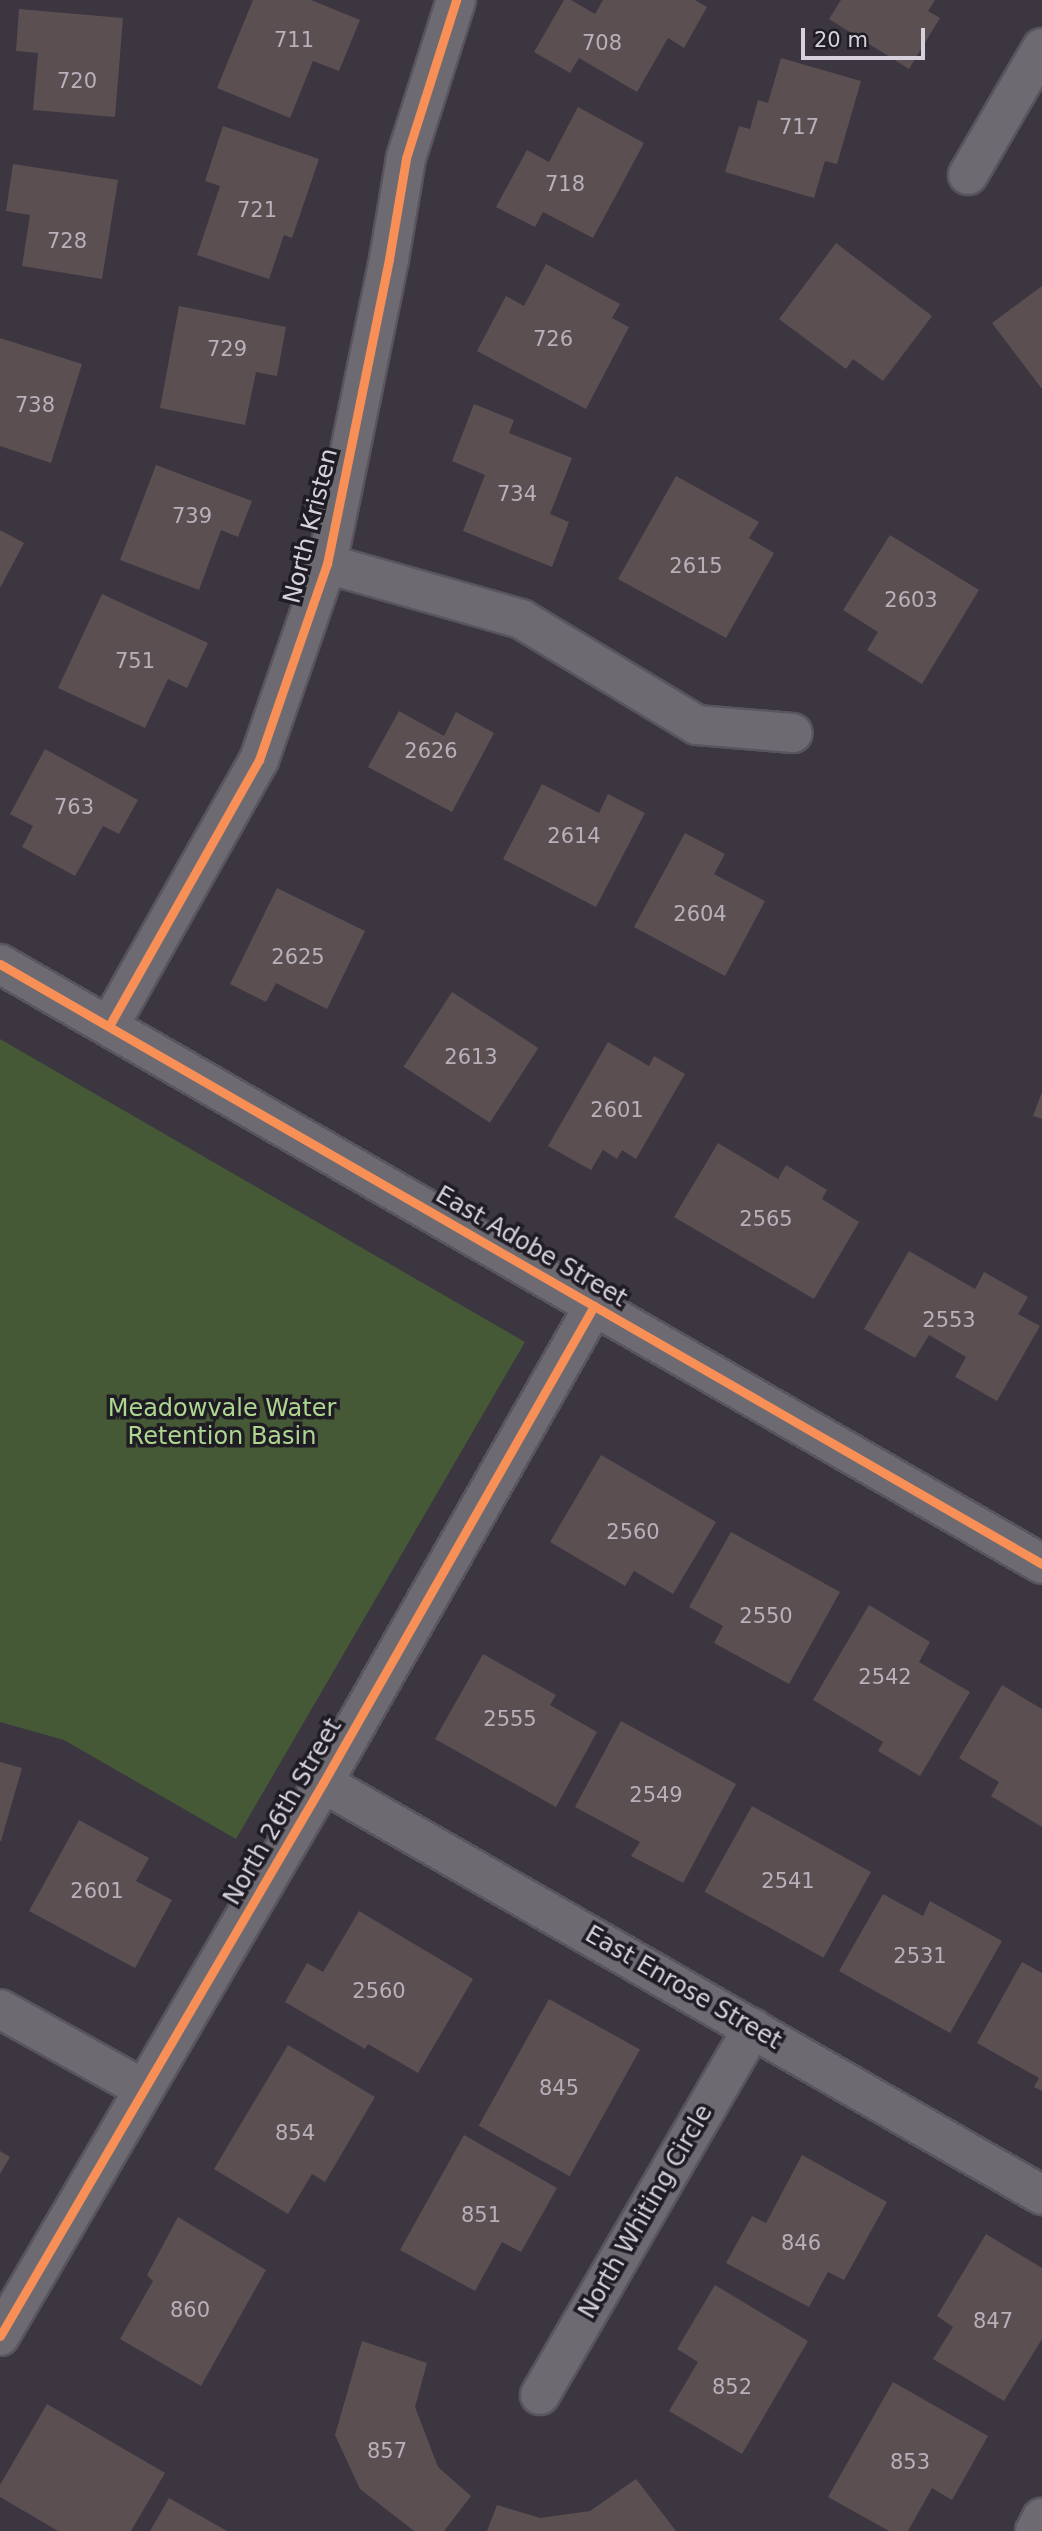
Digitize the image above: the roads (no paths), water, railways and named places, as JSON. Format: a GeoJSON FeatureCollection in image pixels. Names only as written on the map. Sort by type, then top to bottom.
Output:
{"type":"FeatureCollection","features":[{"type":"Feature","properties":{"kind":"street","name":"North Kristen"},"geometry":{"type":"LineString","coordinates":[[109,1027],[260,760],[327,564],[389,259],[406,158],[456,0]]}},
{"type":"Feature","properties":{"kind":"street"},"geometry":{"type":"LineString","coordinates":[[968,175],[1042,48]]}},
{"type":"Feature","properties":{"kind":"street"},"geometry":{"type":"LineString","coordinates":[[327,564],[521,619],[697,725],[793,733]]}},
{"type":"Feature","properties":{"kind":"street","name":"East Adobe Street"},"geometry":{"type":"LineString","coordinates":[[0,964],[1042,1564]]}},
{"type":"Feature","properties":{"kind":"street","name":"North 26th Street"},"geometry":{"type":"LineString","coordinates":[[0,2336],[323,1783],[594,1306]]}},
{"type":"Feature","properties":{"kind":"street","name":"East Enrose Street"},"geometry":{"type":"LineString","coordinates":[[323,1783],[1042,2195]]}},
{"type":"Feature","properties":{"kind":"street"},"geometry":{"type":"LineString","coordinates":[[0,2009],[145,2089]]}},
{"type":"Feature","properties":{"kind":"street","name":"North Whiting Circle"},"geometry":{"type":"LineString","coordinates":[[540,2395],[752,2028]]}},
{"type":"Feature","properties":{"kind":"street"},"geometry":{"type":"LineString","coordinates":[[1035,2531],[1042,2518]]}},
{"type":"Feature","properties":{"kind":"park label","name":"Meadowvale Water Retention Basin"},"geometry":{"type":"Point","coordinates":[222,1423]}}]}
